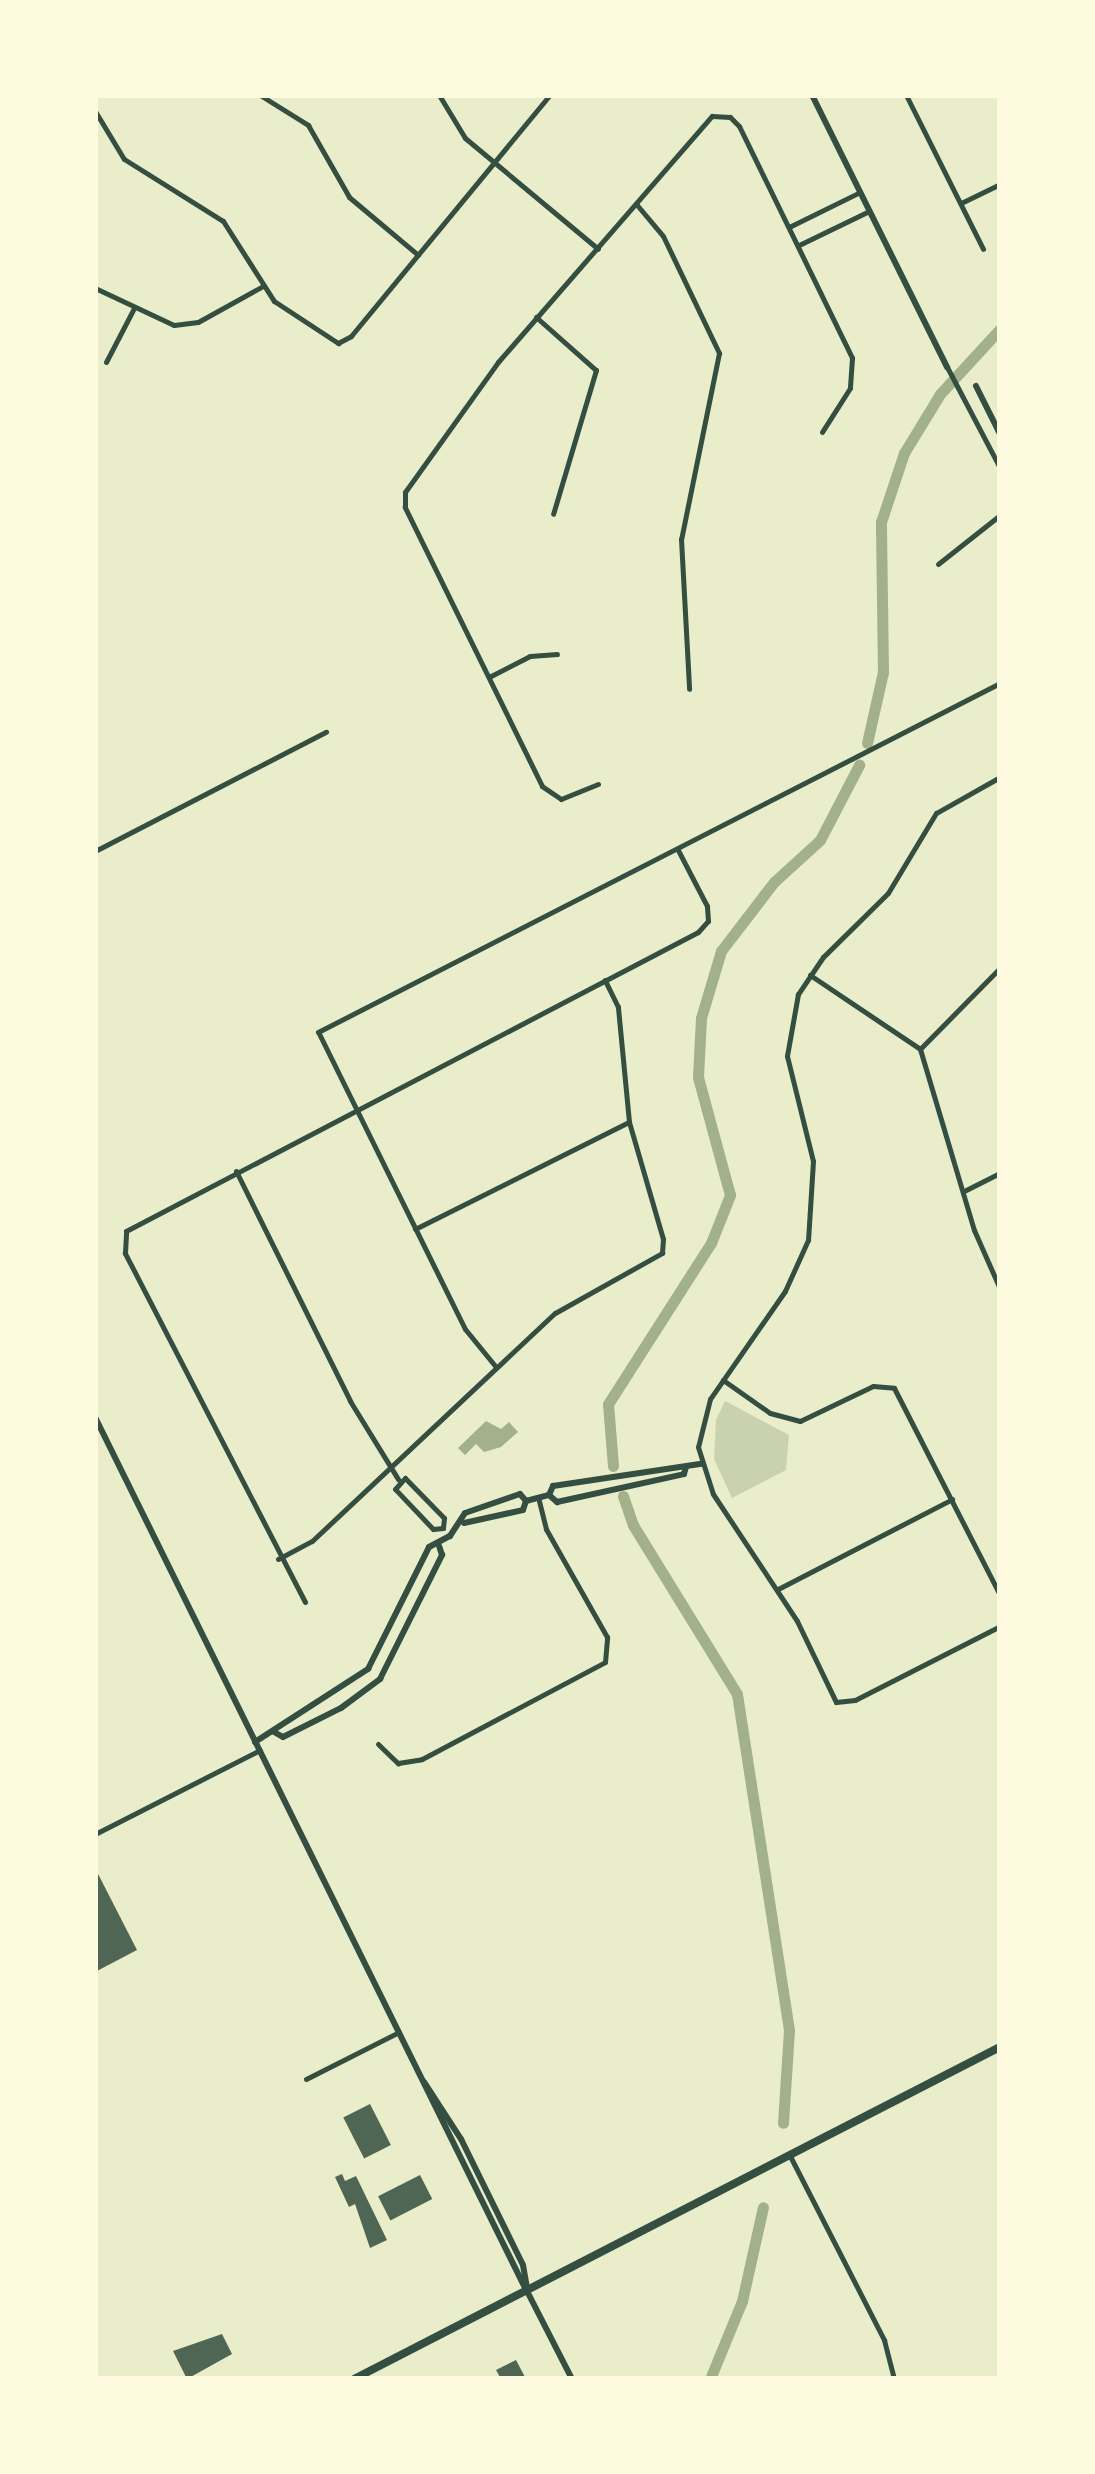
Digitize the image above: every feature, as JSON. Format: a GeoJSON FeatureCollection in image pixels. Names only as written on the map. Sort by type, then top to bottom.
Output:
{"type":"FeatureCollection","features":[{"type":"Feature","properties":{"kind":"main road"},"geometry":{"type":"LineString","coordinates":[[354,2379],[1000,2048]]}},
{"type":"Feature","properties":{"kind":"street"},"geometry":{"type":"LineString","coordinates":[[260,95],[308,126],[350,197],[418,254]]}},
{"type":"Feature","properties":{"kind":"street"},"geometry":{"type":"LineString","coordinates":[[439,95],[464,138],[598,248]]}},
{"type":"Feature","properties":{"kind":"street"},"geometry":{"type":"LineString","coordinates":[[95,111],[137,171],[223,221],[262,286],[338,343],[351,336],[550,95]]}},
{"type":"Feature","properties":{"kind":"street"},"geometry":{"type":"LineString","coordinates":[[812,95],[949,377],[1000,468]]}},
{"type":"Feature","properties":{"kind":"street"},"geometry":{"type":"LineString","coordinates":[[906,95],[983,249]]}},
{"type":"Feature","properties":{"kind":"street"},"geometry":{"type":"LineString","coordinates":[[598,784],[554,798],[405,507],[405,492],[536,317],[705,121],[723,115],[739,126],[854,368],[850,388],[822,432]]}},
{"type":"Feature","properties":{"kind":"street"},"geometry":{"type":"LineString","coordinates":[[961,203],[1000,184]]}},
{"type":"Feature","properties":{"kind":"street"},"geometry":{"type":"LineString","coordinates":[[789,226],[860,192]]}},
{"type":"Feature","properties":{"kind":"street"},"geometry":{"type":"LineString","coordinates":[[637,204],[663,236],[719,353],[680,539],[689,688]]}},
{"type":"Feature","properties":{"kind":"street"},"geometry":{"type":"LineString","coordinates":[[798,245],[869,211]]}},
{"type":"Feature","properties":{"kind":"street"},"geometry":{"type":"LineString","coordinates":[[95,288],[134,308],[187,325],[262,286]]}},
{"type":"Feature","properties":{"kind":"street"},"geometry":{"type":"LineString","coordinates":[[106,362],[134,308]]}},
{"type":"Feature","properties":{"kind":"street"},"geometry":{"type":"LineString","coordinates":[[536,317],[596,370],[553,514]]}},
{"type":"Feature","properties":{"kind":"street"},"geometry":{"type":"LineString","coordinates":[[976,386],[1000,434]]}},
{"type":"Feature","properties":{"kind":"street"},"geometry":{"type":"LineString","coordinates":[[938,564],[1000,515]]}},
{"type":"Feature","properties":{"kind":"street"},"geometry":{"type":"LineString","coordinates":[[489,677],[530,656],[557,654]]}},
{"type":"Feature","properties":{"kind":"street"},"geometry":{"type":"LineString","coordinates":[[496,1367],[465,1329],[318,1032],[1000,683]]}},
{"type":"Feature","properties":{"kind":"street"},"geometry":{"type":"LineString","coordinates":[[95,851],[326,732]]}},
{"type":"Feature","properties":{"kind":"street"},"geometry":{"type":"LineString","coordinates":[[1000,777],[936,813],[888,892],[810,975],[791,1015],[787,1056],[813,1161],[814,1213],[793,1277],[724,1380],[699,1425],[701,1464],[713,1494],[778,1589],[836,1702],[855,1700],[1000,1626]]}},
{"type":"Feature","properties":{"kind":"street"},"geometry":{"type":"LineString","coordinates":[[305,1602],[278,1560],[125,1252],[124,1237],[132,1224],[605,980],[708,921],[678,850]]}},
{"type":"Feature","properties":{"kind":"street"},"geometry":{"type":"LineString","coordinates":[[920,1050],[1000,968]]}},
{"type":"Feature","properties":{"kind":"street"},"geometry":{"type":"LineString","coordinates":[[810,975],[920,1050],[1000,1288]]}},
{"type":"Feature","properties":{"kind":"street"},"geometry":{"type":"LineString","coordinates":[[278,1560],[312,1540],[556,1313],[662,1253],[663,1239],[628,1122],[618,1007],[605,980]]}},
{"type":"Feature","properties":{"kind":"street"},"geometry":{"type":"LineString","coordinates":[[415,1229],[628,1122]]}},
{"type":"Feature","properties":{"kind":"street"},"geometry":{"type":"LineString","coordinates":[[236,1170],[398,1479]]}},
{"type":"Feature","properties":{"kind":"street"},"geometry":{"type":"LineString","coordinates":[[964,1190],[1000,1173]]}},
{"type":"Feature","properties":{"kind":"street"},"geometry":{"type":"LineString","coordinates":[[724,1380],[770,1413],[800,1421],[887,1384],[900,1394],[1000,1595]]}},
{"type":"Feature","properties":{"kind":"street"},"geometry":{"type":"LineString","coordinates":[[95,1417],[424,2081],[505,2258],[528,2292],[572,2379]]}},
{"type":"Feature","properties":{"kind":"street"},"geometry":{"type":"LineString","coordinates":[[526,1501],[549,1495],[554,1486],[683,1462],[686,1467],[684,1474],[558,1502],[549,1495]]}},
{"type":"Feature","properties":{"kind":"street"},"geometry":{"type":"LineString","coordinates":[[686,1467],[701,1464]]}},
{"type":"Feature","properties":{"kind":"street"},"geometry":{"type":"LineString","coordinates":[[398,1479],[405,1478],[444,1518],[442,1528]]}},
{"type":"Feature","properties":{"kind":"street"},"geometry":{"type":"LineString","coordinates":[[398,1479],[395,1489],[433,1528],[442,1528],[450,1536]]}},
{"type":"Feature","properties":{"kind":"street"},"geometry":{"type":"LineString","coordinates":[[464,1523],[465,1514],[488,1501],[520,1494],[526,1501]]}},
{"type":"Feature","properties":{"kind":"street"},"geometry":{"type":"LineString","coordinates":[[378,1744],[398,1762],[422,1759],[599,1667],[610,1654],[607,1637],[546,1529],[538,1498]]}},
{"type":"Feature","properties":{"kind":"street"},"geometry":{"type":"LineString","coordinates":[[778,1589],[952,1499]]}},
{"type":"Feature","properties":{"kind":"street"},"geometry":{"type":"LineString","coordinates":[[255,1742],[274,1732],[276,1723],[346,1688],[368,1669],[428,1547],[439,1546],[464,1523],[523,1510],[526,1501]]}},
{"type":"Feature","properties":{"kind":"street"},"geometry":{"type":"LineString","coordinates":[[274,1732],[283,1737],[341,1708],[380,1679],[442,1555],[439,1546]]}},
{"type":"Feature","properties":{"kind":"street"},"geometry":{"type":"LineString","coordinates":[[95,1834],[260,1750]]}},
{"type":"Feature","properties":{"kind":"street"},"geometry":{"type":"LineString","coordinates":[[306,2079],[399,2032]]}},
{"type":"Feature","properties":{"kind":"street"},"geometry":{"type":"LineString","coordinates":[[424,2081],[461,2139],[522,2266],[528,2292]]}},
{"type":"Feature","properties":{"kind":"street"},"geometry":{"type":"LineString","coordinates":[[790,2156],[884,2340],[894,2379]]}},
{"type":"Feature","properties":{"kind":"shaded area"},"geometry":{"type":"Polygon","coordinates":[[[725,1401],[789,1435],[786,1470],[732,1498],[714,1459],[716,1420],[725,1401]]]}},
{"type":"Feature","properties":{"kind":"shaded area"},"geometry":{"type":"Polygon","coordinates":[[[486,1421],[501,1429],[509,1422],[518,1432],[501,1447],[484,1452],[476,1444],[465,1455],[458,1448],[486,1421]]]}},
{"type":"Feature","properties":{"kind":"building"},"geometry":{"type":"Polygon","coordinates":[[[95,1868],[137,1950],[95,1972],[95,1868]]]}},
{"type":"Feature","properties":{"kind":"building"},"geometry":{"type":"Polygon","coordinates":[[[370,2104],[391,2145],[364,2159],[343,2118],[370,2104]]]}},
{"type":"Feature","properties":{"kind":"building"},"geometry":{"type":"Polygon","coordinates":[[[342,2174],[345,2181],[356,2176],[387,2240],[370,2248],[355,2204],[349,2207],[335,2177],[342,2174]]]}},
{"type":"Feature","properties":{"kind":"building"},"geometry":{"type":"Polygon","coordinates":[[[420,2175],[432,2199],[390,2220],[378,2196],[420,2175]]]}},
{"type":"Feature","properties":{"kind":"building"},"geometry":{"type":"Polygon","coordinates":[[[222,2334],[232,2354],[187,2379],[173,2351],[222,2334]]]}},
{"type":"Feature","properties":{"kind":"building"},"geometry":{"type":"Polygon","coordinates":[[[516,2360],[526,2379],[501,2379],[496,2370],[516,2360]]]}},
{"type":"Feature","properties":{"kind":"waterway"},"geometry":{"type":"LineString","coordinates":[[867,743],[883,672],[881,522],[904,453],[940,394],[1000,329]]}},
{"type":"Feature","properties":{"kind":"waterway"},"geometry":{"type":"LineString","coordinates":[[613,1466],[608,1404],[711,1243],[730,1195],[698,1077],[701,1018],[721,951],[774,882],[820,840],[859,765]]}},
{"type":"Feature","properties":{"kind":"waterway"},"geometry":{"type":"LineString","coordinates":[[623,1496],[633,1525],[737,1694],[789,2030],[783,2123]]}},
{"type":"Feature","properties":{"kind":"waterway"},"geometry":{"type":"LineString","coordinates":[[710,2379],[742,2301],[763,2207]]}}]}
